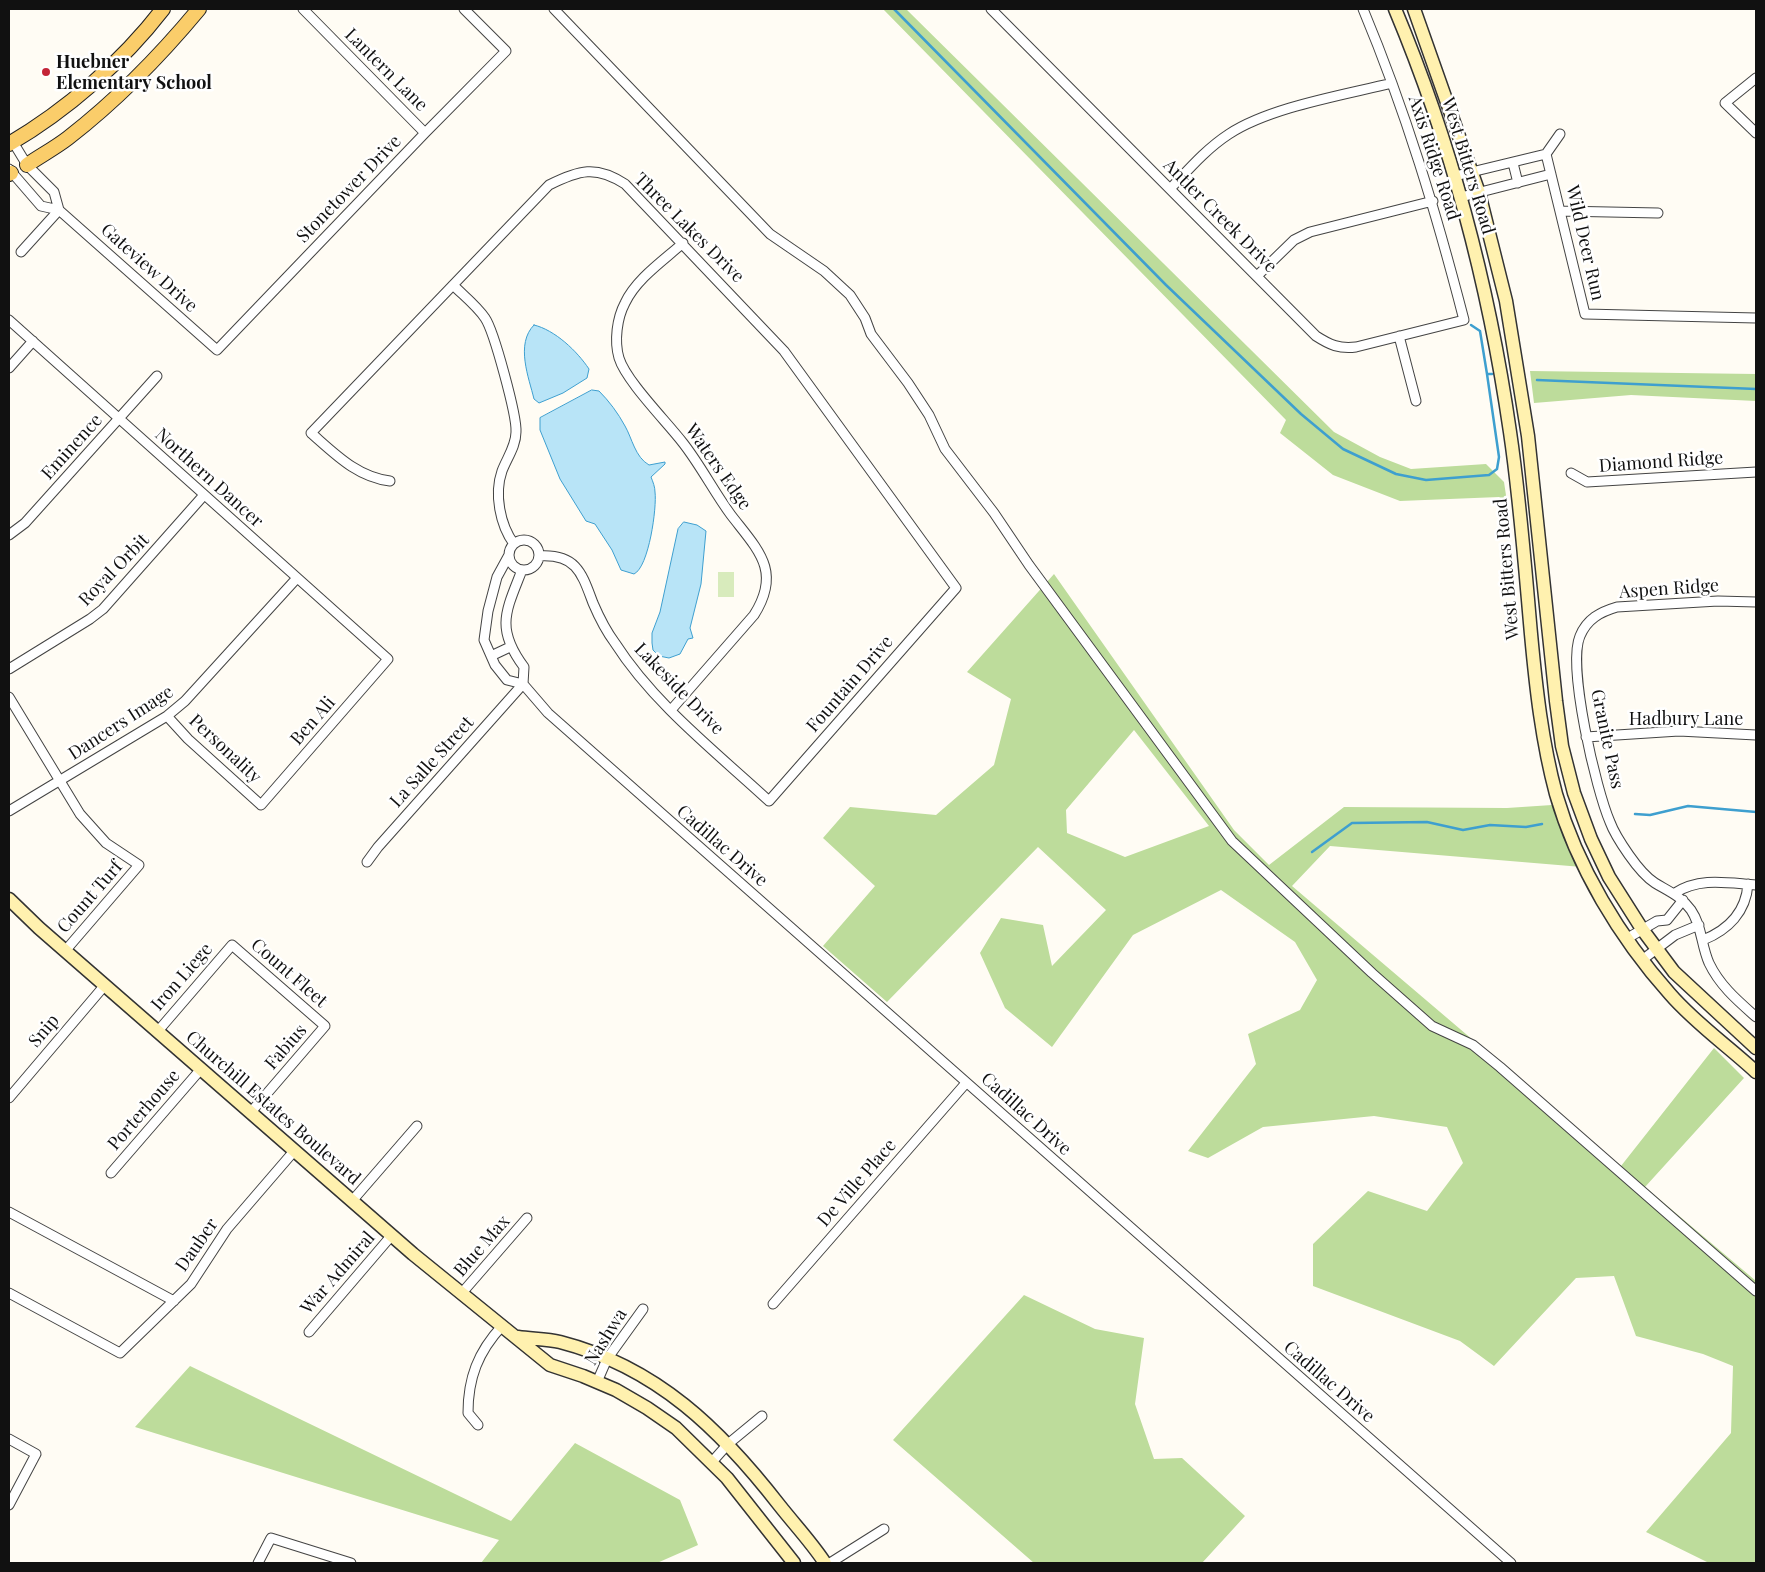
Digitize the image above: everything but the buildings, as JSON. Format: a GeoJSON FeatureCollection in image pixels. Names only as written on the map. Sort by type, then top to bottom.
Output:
{"type":"FeatureCollection","features":[{"type":"Feature","properties":{"kind":"main road"},"geometry":{"type":"LineString","coordinates":[[11,143],[64,107],[96,80],[128,49],[163,9]]}},
{"type":"Feature","properties":{"kind":"main road"},"geometry":{"type":"LineString","coordinates":[[10,172],[27,165],[66,140],[120,94],[179,33],[199,9]]}},
{"type":"Feature","properties":{"kind":"main road","name":"West Bitters Road"},"geometry":{"type":"LineString","coordinates":[[1395,9],[1416,61],[1455,176],[1489,311],[1511,437],[1536,689],[1543,739],[1557,796],[1576,846],[1600,894],[1626,939],[1672,996],[1756,1072]]}},
{"type":"Feature","properties":{"kind":"main road","name":"West Bitters Road"},"geometry":{"type":"LineString","coordinates":[[1414,9],[1479,193],[1506,301],[1528,436],[1562,746],[1574,793],[1591,839],[1610,877],[1642,929],[1674,972],[1702,1000],[1756,1048]]}},
{"type":"Feature","properties":{"kind":"main road"},"geometry":{"type":"LineString","coordinates":[[1511,437],[1528,436]]}},
{"type":"Feature","properties":{"kind":"main road"},"geometry":{"type":"LineString","coordinates":[[1557,796],[1574,793]]}},
{"type":"Feature","properties":{"kind":"main road","name":"Churchill Estates Boulevard"},"geometry":{"type":"LineString","coordinates":[[9,899],[65,951],[461,1294],[550,1364],[597,1382],[647,1408],[676,1428],[727,1478],[794,1563]]}},
{"type":"Feature","properties":{"kind":"main road","name":"Churchill Estates Boulevard"},"geometry":{"type":"LineString","coordinates":[[518,1337],[558,1342],[607,1359],[660,1387],[691,1410],[746,1462],[824,1563]]}},
{"type":"Feature","properties":{"kind":"street","name":"Lantern Lane"},"geometry":{"type":"LineString","coordinates":[[303,9],[425,133]]}},
{"type":"Feature","properties":{"kind":"street","name":"Stonetower Drive"},"geometry":{"type":"LineString","coordinates":[[217,350],[506,51],[464,9]]}},
{"type":"Feature","properties":{"kind":"street"},"geometry":{"type":"LineString","coordinates":[[554,9],[770,234],[824,271],[850,295],[865,318],[871,334],[908,383],[929,416],[945,449],[994,513],[1029,565],[1232,841],[1372,974],[1432,1026],[1473,1045],[1500,1067],[1756,1291]]}},
{"type":"Feature","properties":{"kind":"street","name":"Antler Creek Drive"},"geometry":{"type":"LineString","coordinates":[[991,9],[1316,336],[1330,346],[1356,347],[1464,320]]}},
{"type":"Feature","properties":{"kind":"street","name":"Axis Ridge Road"},"geometry":{"type":"LineString","coordinates":[[1363,9],[1392,83],[1433,201],[1464,320]]}},
{"type":"Feature","properties":{"kind":"street"},"geometry":{"type":"LineString","coordinates":[[1756,78],[1725,103],[1756,134]]}},
{"type":"Feature","properties":{"kind":"street"},"geometry":{"type":"LineString","coordinates":[[1170,188],[1215,143],[1245,124],[1278,112],[1392,83]]}},
{"type":"Feature","properties":{"kind":"street"},"geometry":{"type":"LineString","coordinates":[[1455,176],[1546,154],[1560,134]]}},
{"type":"Feature","properties":{"kind":"street","name":"Gateview Drive"},"geometry":{"type":"LineString","coordinates":[[11,143],[27,165],[54,192],[59,210]]}},
{"type":"Feature","properties":{"kind":"street","name":"Wild Deer Run"},"geometry":{"type":"LineString","coordinates":[[1546,154],[1585,314],[1756,318]]}},
{"type":"Feature","properties":{"kind":"street"},"geometry":{"type":"LineString","coordinates":[[1513,163],[1518,183]]}},
{"type":"Feature","properties":{"kind":"street","name":"Three Lakes Drive"},"geometry":{"type":"LineString","coordinates":[[390,481],[372,478],[355,470],[311,433],[549,185],[570,174],[594,171],[612,176],[625,184],[784,351],[956,588]]}},
{"type":"Feature","properties":{"kind":"street","name":"Gateview Drive"},"geometry":{"type":"LineString","coordinates":[[10,172],[41,206],[59,210],[217,350]]}},
{"type":"Feature","properties":{"kind":"street"},"geometry":{"type":"LineString","coordinates":[[1461,197],[1551,174]]}},
{"type":"Feature","properties":{"kind":"street"},"geometry":{"type":"LineString","coordinates":[[1257,276],[1294,240],[1310,232],[1433,201]]}},
{"type":"Feature","properties":{"kind":"street"},"geometry":{"type":"LineString","coordinates":[[21,252],[59,210]]}},
{"type":"Feature","properties":{"kind":"street"},"geometry":{"type":"LineString","coordinates":[[1560,211],[1658,213]]}},
{"type":"Feature","properties":{"kind":"street","name":"Waters Edge"},"geometry":{"type":"LineString","coordinates":[[671,710],[754,615],[762,602],[767,588],[764,559],[682,441],[630,380],[619,358],[618,321],[625,302],[645,278],[683,243]]}},
{"type":"Feature","properties":{"kind":"street"},"geometry":{"type":"LineString","coordinates":[[453,285],[486,318],[514,414],[516,431],[510,454],[502,472],[499,502],[504,525],[514,544]]}},
{"type":"Feature","properties":{"kind":"street","name":"Northern Dancer"},"geometry":{"type":"LineString","coordinates":[[9,320],[388,659]]}},
{"type":"Feature","properties":{"kind":"street"},"geometry":{"type":"LineString","coordinates":[[1400,336],[1416,401]]}},
{"type":"Feature","properties":{"kind":"street"},"geometry":{"type":"LineString","coordinates":[[9,368],[33,341]]}},
{"type":"Feature","properties":{"kind":"street","name":"Eminence"},"geometry":{"type":"LineString","coordinates":[[9,535],[25,523],[156,376]]}},
{"type":"Feature","properties":{"kind":"street","name":"Diamond Ridge"},"geometry":{"type":"LineString","coordinates":[[1571,473],[1588,482],[1756,472]]}},
{"type":"Feature","properties":{"kind":"street","name":"Royal Orbit"},"geometry":{"type":"LineString","coordinates":[[9,670],[103,609],[204,495]]}},
{"type":"Feature","properties":{"kind":"street"},"geometry":{"type":"LineString","coordinates":[[521,540],[531,541],[538,548],[540,556],[535,566],[522,570],[508,607],[505,623],[510,647],[524,667],[523,684],[507,680],[491,656],[484,640],[490,602],[497,577],[514,544],[521,540]]}},
{"type":"Feature","properties":{"kind":"street"},"geometry":{"type":"LineString","coordinates":[[508,555],[510,562],[522,570]]}},
{"type":"Feature","properties":{"kind":"street","name":"Lakeside Drive"},"geometry":{"type":"LineString","coordinates":[[540,556],[568,560],[576,566],[584,577],[604,626],[629,665],[671,710],[769,801]]}},
{"type":"Feature","properties":{"kind":"street","name":"Dancers Image"},"geometry":{"type":"LineString","coordinates":[[9,811],[60,782],[166,716],[185,701],[297,578]]}},
{"type":"Feature","properties":{"kind":"street","name":"Fountain Drive"},"geometry":{"type":"LineString","coordinates":[[769,801],[956,588]]}},
{"type":"Feature","properties":{"kind":"street","name":"Aspen Ridge"},"geometry":{"type":"LineString","coordinates":[[1587,622],[1601,611],[1617,607],[1718,601],[1756,602]]}},
{"type":"Feature","properties":{"kind":"street"},"geometry":{"type":"LineString","coordinates":[[490,602],[508,607]]}},
{"type":"Feature","properties":{"kind":"street","name":"Granite Pass"},"geometry":{"type":"LineString","coordinates":[[1587,622],[1579,637],[1577,650],[1579,690],[1593,769],[1610,822],[1629,855],[1644,874],[1683,900],[1699,926],[1709,963],[1720,982],[1756,1017]]}},
{"type":"Feature","properties":{"kind":"street"},"geometry":{"type":"LineString","coordinates":[[491,656],[510,647]]}},
{"type":"Feature","properties":{"kind":"street","name":"Ben Ali"},"geometry":{"type":"LineString","coordinates":[[261,805],[388,659]]}},
{"type":"Feature","properties":{"kind":"street","name":"La Salle Street"},"geometry":{"type":"LineString","coordinates":[[367,862],[523,684]]}},
{"type":"Feature","properties":{"kind":"street","name":"Cadillac Drive"},"geometry":{"type":"LineString","coordinates":[[523,684],[562,725],[1512,1563]]}},
{"type":"Feature","properties":{"kind":"street"},"geometry":{"type":"LineString","coordinates":[[9,697],[60,782]]}},
{"type":"Feature","properties":{"kind":"street","name":"Personality"},"geometry":{"type":"LineString","coordinates":[[166,716],[188,739],[261,805]]}},
{"type":"Feature","properties":{"kind":"street","name":"Hadbury Lane"},"geometry":{"type":"LineString","coordinates":[[1586,737],[1679,731],[1756,735]]}},
{"type":"Feature","properties":{"kind":"street","name":"Count Turf"},"geometry":{"type":"LineString","coordinates":[[60,782],[80,814],[97,835],[139,865],[65,951]]}},
{"type":"Feature","properties":{"kind":"street"},"geometry":{"type":"LineString","coordinates":[[1675,894],[1687,886],[1701,882],[1752,884],[1742,910],[1736,918],[1724,928],[1703,940]]}},
{"type":"Feature","properties":{"kind":"street"},"geometry":{"type":"LineString","coordinates":[[1668,920],[1683,900]]}},
{"type":"Feature","properties":{"kind":"street"},"geometry":{"type":"LineString","coordinates":[[1626,939],[1660,919],[1668,920],[1673,924],[1674,935]]}},
{"type":"Feature","properties":{"kind":"street"},"geometry":{"type":"LineString","coordinates":[[1642,960],[1674,935],[1699,926]]}},
{"type":"Feature","properties":{"kind":"street","name":"Count Fleet"},"geometry":{"type":"LineString","coordinates":[[232,945],[325,1026]]}},
{"type":"Feature","properties":{"kind":"street","name":"Iron Liege"},"geometry":{"type":"LineString","coordinates":[[158,1031],[232,945]]}},
{"type":"Feature","properties":{"kind":"street","name":"Snip"},"geometry":{"type":"LineString","coordinates":[[9,1098],[105,985]]}},
{"type":"Feature","properties":{"kind":"street","name":"Fabius"},"geometry":{"type":"LineString","coordinates":[[251,1112],[325,1026]]}},
{"type":"Feature","properties":{"kind":"street","name":"Porterhouse"},"geometry":{"type":"LineString","coordinates":[[111,1173],[201,1069]]}},
{"type":"Feature","properties":{"kind":"street","name":"De Ville Place"},"geometry":{"type":"LineString","coordinates":[[773,1304],[966,1083]]}},
{"type":"Feature","properties":{"kind":"street"},"geometry":{"type":"LineString","coordinates":[[352,1201],[417,1126]]}},
{"type":"Feature","properties":{"kind":"street","name":"Dauber"},"geometry":{"type":"LineString","coordinates":[[9,1293],[120,1353],[191,1284],[227,1229],[295,1150]]}},
{"type":"Feature","properties":{"kind":"street"},"geometry":{"type":"LineString","coordinates":[[9,1212],[174,1301]]}},
{"type":"Feature","properties":{"kind":"street","name":"Blue Max"},"geometry":{"type":"LineString","coordinates":[[461,1294],[527,1218]]}},
{"type":"Feature","properties":{"kind":"street","name":"War Admiral"},"geometry":{"type":"LineString","coordinates":[[309,1332],[392,1235]]}},
{"type":"Feature","properties":{"kind":"street","name":"Nashwa"},"geometry":{"type":"LineString","coordinates":[[597,1382],[607,1359],[643,1309]]}},
{"type":"Feature","properties":{"kind":"street"},"geometry":{"type":"LineString","coordinates":[[478,1425],[468,1413],[470,1380],[480,1353],[502,1326]]}},
{"type":"Feature","properties":{"kind":"street"},"geometry":{"type":"LineString","coordinates":[[712,1463],[728,1444],[762,1416]]}},
{"type":"Feature","properties":{"kind":"street"},"geometry":{"type":"LineString","coordinates":[[9,1440],[36,1454],[9,1505]]}},
{"type":"Feature","properties":{"kind":"street"},"geometry":{"type":"LineString","coordinates":[[830,1563],[884,1529]]}},
{"type":"Feature","properties":{"kind":"street"},"geometry":{"type":"LineString","coordinates":[[258,1563],[271,1538],[351,1563]]}},
{"type":"Feature","properties":{"kind":"green space"},"geometry":{"type":"Polygon","coordinates":[[[883,9],[906,9],[1334,432],[1380,457],[1411,469],[1486,464],[1504,482],[1507,502],[1499,497],[1400,501],[1333,475],[1280,433],[1286,420],[883,9]]]}},
{"type":"Feature","properties":{"kind":"green space"},"geometry":{"type":"Polygon","coordinates":[[[1530,371],[1756,374],[1756,401],[1631,395],[1534,403],[1530,371]]]}},
{"type":"Feature","properties":{"kind":"green space"},"geometry":{"type":"Polygon","coordinates":[[[718,572],[734,572],[734,597],[718,597],[718,572]]]}},
{"type":"Feature","properties":{"kind":"green space"},"geometry":{"type":"Polygon","coordinates":[[[1054,574],[1234,830],[1269,865],[1344,807],[1507,808],[1552,805],[1559,824],[1582,867],[1330,846],[1292,886],[1621,1166],[1714,1048],[1744,1078],[1645,1187],[1756,1281],[1756,1563],[1709,1563],[1646,1532],[1731,1433],[1733,1366],[1703,1354],[1636,1336],[1614,1276],[1576,1278],[1494,1366],[1460,1341],[1313,1286],[1313,1244],[1368,1191],[1427,1211],[1463,1163],[1447,1127],[1374,1116],[1263,1127],[1208,1158],[1188,1151],[1256,1064],[1248,1034],[1300,1010],[1317,980],[1295,942],[1221,890],[1133,935],[1052,1047],[1005,1008],[980,953],[1001,918],[1043,925],[1052,966],[1106,910],[1038,847],[887,1002],[823,946],[875,886],[823,838],[850,807],[936,815],[994,765],[1011,699],[967,672],[1054,574]],[[1134,730],[1066,810],[1067,833],[1125,857],[1209,826],[1134,730]]]}},
{"type":"Feature","properties":{"kind":"green space"},"geometry":{"type":"Polygon","coordinates":[[[1024,1295],[1095,1329],[1144,1338],[1135,1404],[1154,1459],[1182,1458],[1245,1516],[1202,1563],[1034,1563],[893,1440],[1024,1295]]]}},
{"type":"Feature","properties":{"kind":"green space"},"geometry":{"type":"Polygon","coordinates":[[[190,1366],[511,1521],[575,1443],[680,1500],[698,1545],[657,1563],[481,1563],[499,1540],[135,1427],[190,1366]]]}},
{"type":"Feature","properties":{"kind":"water"},"geometry":{"type":"Polygon","coordinates":[[[534,325],[550,331],[565,342],[589,369],[587,378],[563,393],[539,403],[534,399],[524,351],[528,333],[534,325]]]}},
{"type":"Feature","properties":{"kind":"water"},"geometry":{"type":"Polygon","coordinates":[[[592,390],[599,391],[613,407],[644,462],[649,465],[665,462],[651,477],[655,488],[655,500],[651,536],[644,560],[634,574],[621,570],[612,550],[595,524],[586,521],[560,479],[540,430],[540,418],[592,390]]]}},
{"type":"Feature","properties":{"kind":"water"},"geometry":{"type":"Polygon","coordinates":[[[684,522],[697,525],[706,531],[701,584],[690,628],[693,638],[688,639],[680,654],[669,658],[659,656],[653,650],[652,633],[660,612],[678,529],[684,522]]]}},
{"type":"Feature","properties":{"kind":"waterway"},"geometry":{"type":"LineString","coordinates":[[894,9],[1166,285],[1301,414],[1343,449],[1396,474],[1426,480],[1489,475],[1497,469],[1499,457],[1487,374],[1492,374]]}},
{"type":"Feature","properties":{"kind":"waterway"},"geometry":{"type":"LineString","coordinates":[[1471,325],[1480,331],[1487,374]]}},
{"type":"Feature","properties":{"kind":"waterway"},"geometry":{"type":"LineString","coordinates":[[1537,380],[1756,389]]}},
{"type":"Feature","properties":{"kind":"waterway"},"geometry":{"type":"LineString","coordinates":[[1635,814],[1650,815],[1688,806],[1756,812]]}},
{"type":"Feature","properties":{"kind":"waterway"},"geometry":{"type":"LineString","coordinates":[[1312,852],[1352,823],[1427,822],[1463,830],[1490,825],[1526,827],[1542,824]]}},
{"type":"Feature","properties":{"kind":"place","name":"Huebner Elementary School"},"geometry":{"type":"Point","coordinates":[46,72]}}]}
